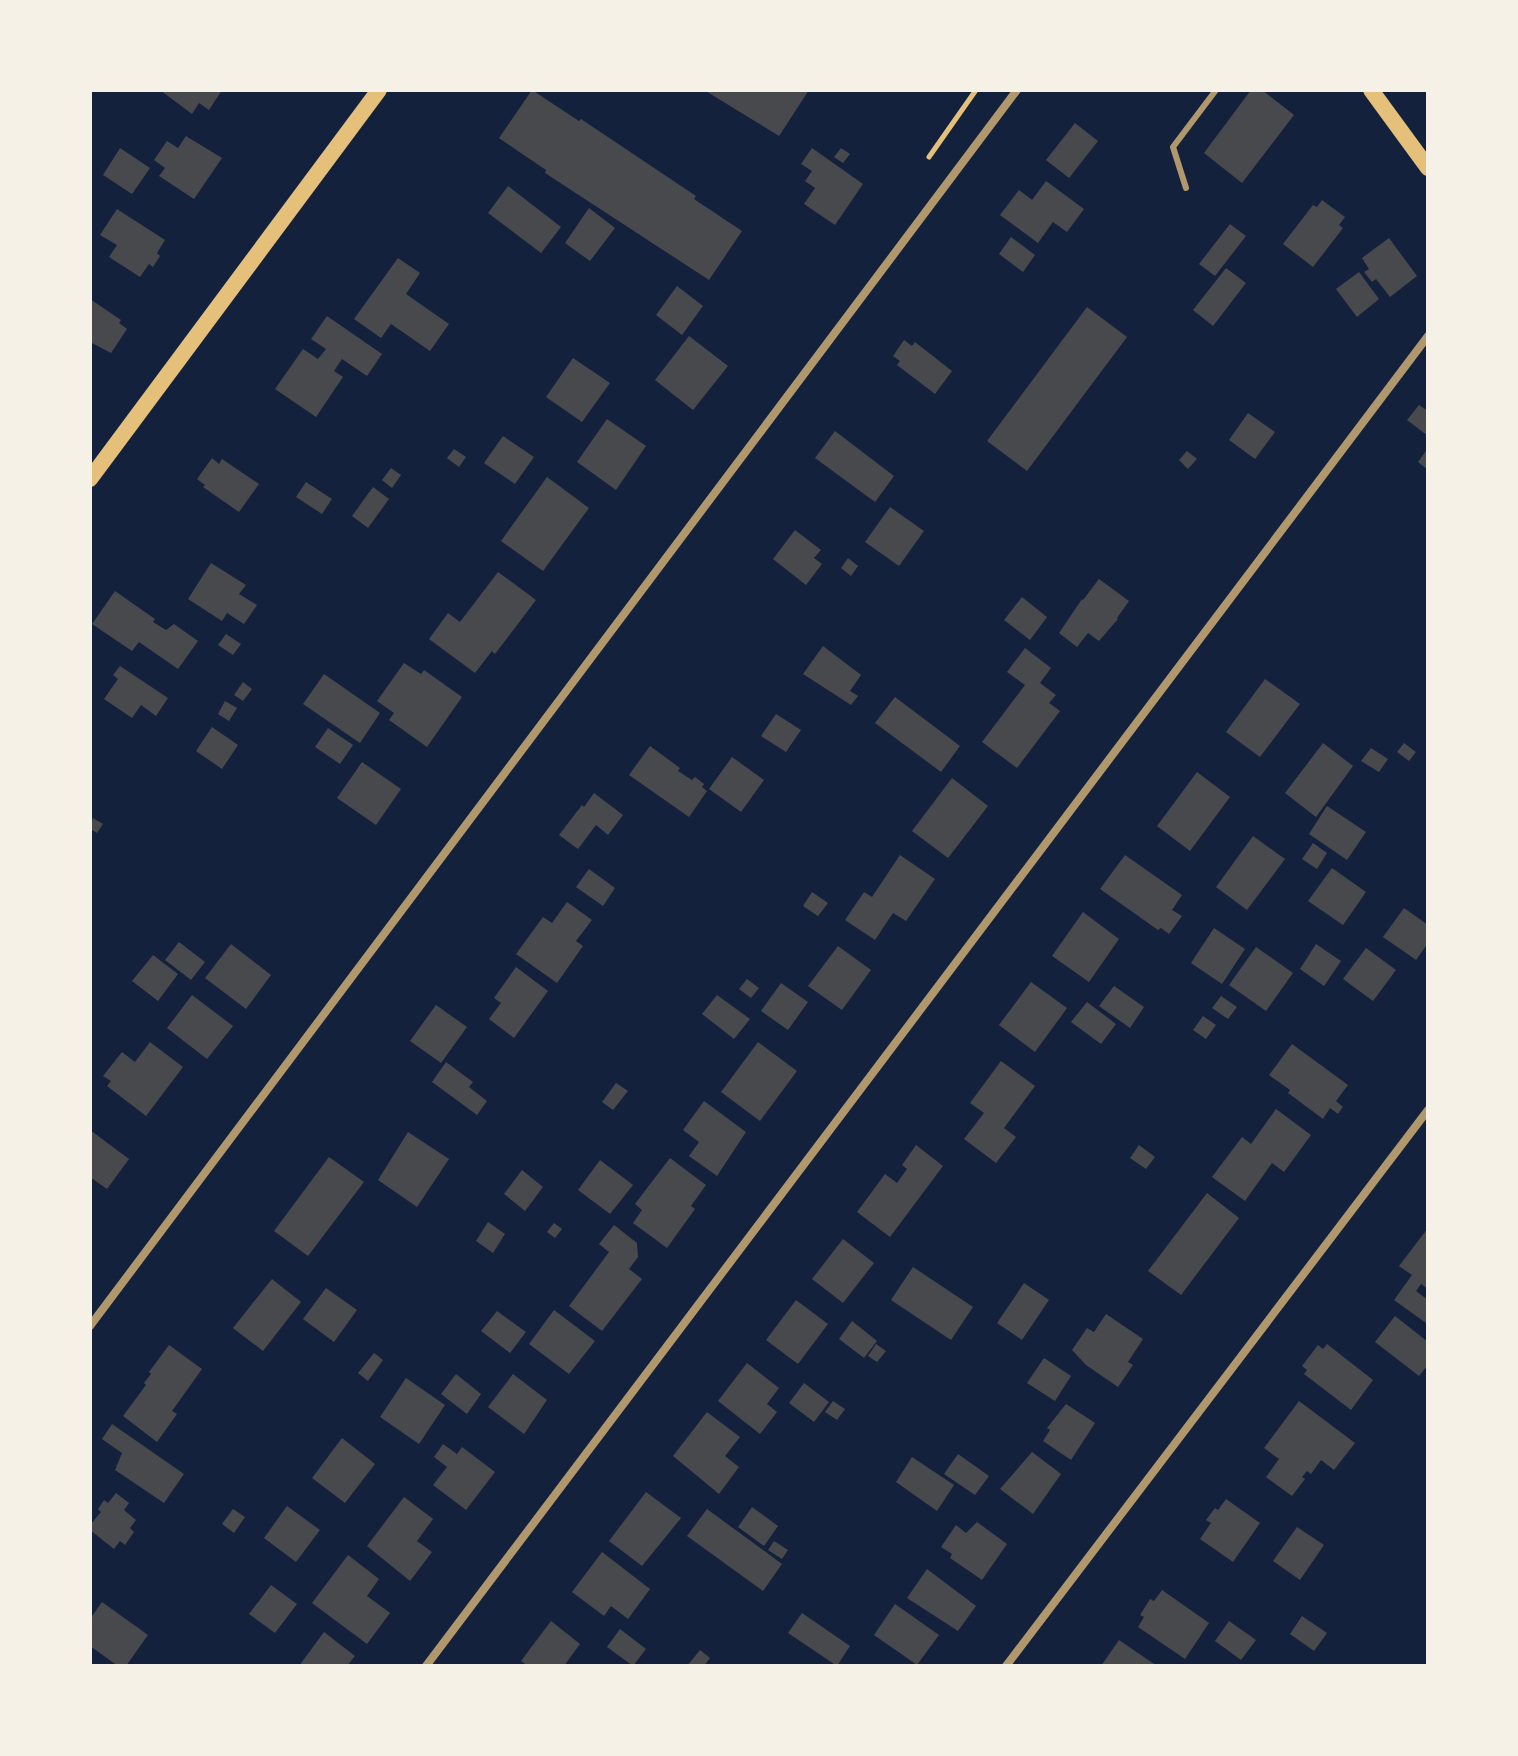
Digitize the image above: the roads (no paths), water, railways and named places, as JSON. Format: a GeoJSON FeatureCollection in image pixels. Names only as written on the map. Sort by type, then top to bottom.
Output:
{"type":"FeatureCollection","features":[{"type":"Feature","properties":{"kind":"main road"},"geometry":{"type":"LineString","coordinates":[[90,479],[379,90]]}},
{"type":"Feature","properties":{"kind":"main road"},"geometry":{"type":"LineString","coordinates":[[1371,90],[1428,168]]}},
{"type":"Feature","properties":{"kind":"street"},"geometry":{"type":"LineString","coordinates":[[90,1326],[1017,90]]}},
{"type":"Feature","properties":{"kind":"street"},"geometry":{"type":"LineString","coordinates":[[426,1666],[1428,336]]}},
{"type":"Feature","properties":{"kind":"street"},"geometry":{"type":"LineString","coordinates":[[1006,1666],[1428,1110]]}},
{"type":"Feature","properties":{"kind":"lane"},"geometry":{"type":"LineString","coordinates":[[1186,188],[1173,147],[1216,90]]}}]}
